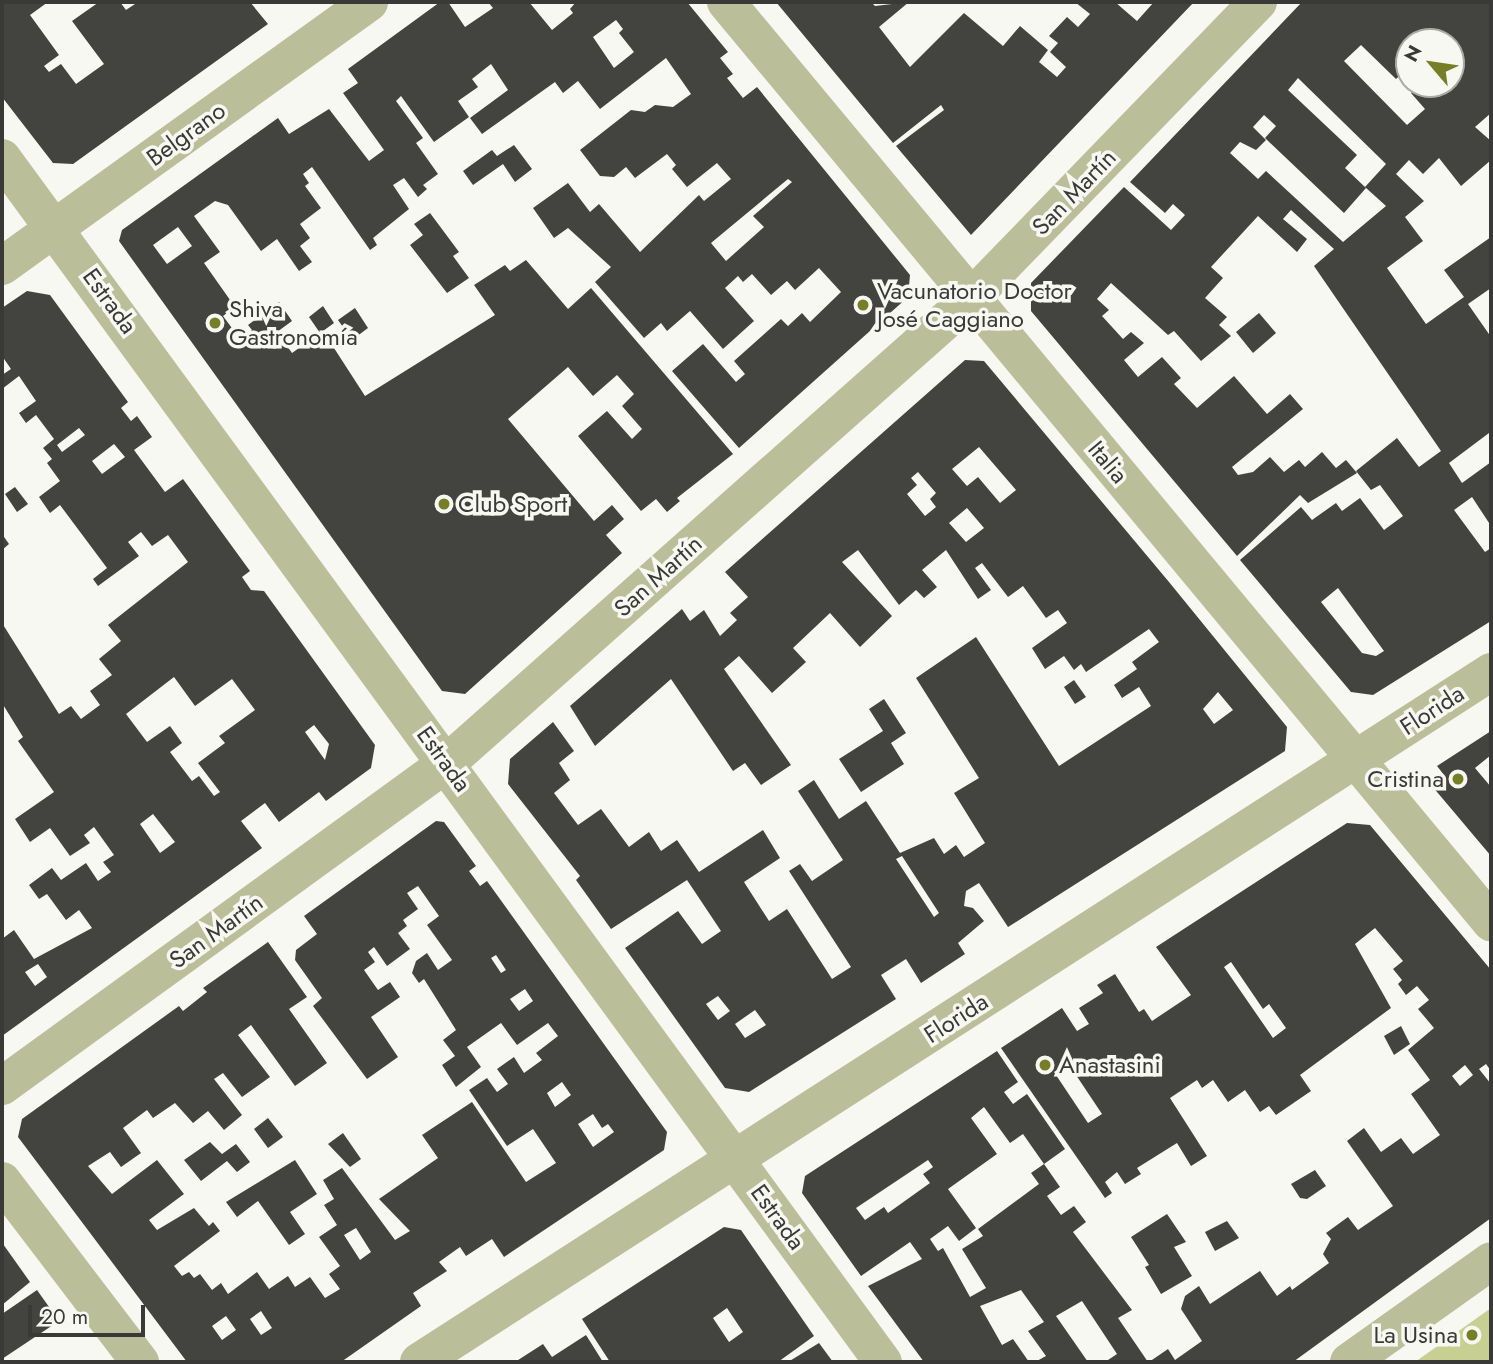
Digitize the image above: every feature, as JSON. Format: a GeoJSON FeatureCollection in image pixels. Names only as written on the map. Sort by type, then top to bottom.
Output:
{"type":"FeatureCollection","features":[{"type":"Feature","properties":{"kind":"street","name":"Belgrano"},"geometry":{"type":"LineString","coordinates":[[2,266],[369,2]]}},
{"type":"Feature","properties":{"kind":"street","name":"Italia"},"geometry":{"type":"LineString","coordinates":[[726,2],[970,299],[1491,922]]}},
{"type":"Feature","properties":{"kind":"street","name":"San Martín"},"geometry":{"type":"LineString","coordinates":[[2,1086],[447,763],[970,299],[1258,2]]}},
{"type":"Feature","properties":{"kind":"street","name":"Estrada"},"geometry":{"type":"LineString","coordinates":[[2,158],[56,228],[883,1362]]}},
{"type":"Feature","properties":{"kind":"street","name":"Florida"},"geometry":{"type":"LineString","coordinates":[[419,1362],[737,1161],[1491,672]]}},
{"type":"Feature","properties":{"kind":"street"},"geometry":{"type":"LineString","coordinates":[[2,1181],[140,1362]]}},
{"type":"Feature","properties":{"kind":"street"},"geometry":{"type":"LineString","coordinates":[[1349,1362],[1491,1261]]}},
{"type":"Feature","properties":{"kind":"green space","name":"La Usina"},"geometry":{"type":"Polygon","coordinates":[[[1491,1308],[1491,1362],[1415,1362],[1491,1308]]]}},
{"type":"Feature","properties":{"kind":"building"},"geometry":{"type":"Polygon","coordinates":[[[2,2],[48,2],[30,15],[59,55],[44,66],[49,72],[61,64],[76,84],[104,64],[72,21],[99,2],[120,2],[126,10],[138,2],[250,2],[268,24],[73,164],[53,163],[2,97],[2,2]]]}},
{"type":"Feature","properties":{"kind":"building"},"geometry":{"type":"Polygon","coordinates":[[[440,2],[448,2],[465,27],[493,8],[488,2],[529,2],[552,30],[573,13],[570,9],[576,2],[687,2],[728,52],[720,58],[733,74],[727,78],[743,98],[757,87],[910,275],[908,297],[739,448],[672,371],[703,344],[736,382],[745,374],[734,361],[781,319],[788,326],[802,313],[810,322],[841,292],[819,268],[795,290],[787,281],[771,295],[752,274],[743,282],[738,276],[725,288],[754,321],[723,349],[690,311],[667,331],[661,323],[644,338],[595,282],[611,267],[568,228],[554,238],[533,208],[568,183],[590,212],[599,204],[640,252],[699,195],[704,201],[731,179],[717,163],[687,187],[672,169],[676,165],[667,154],[635,178],[626,167],[614,177],[600,176],[580,150],[631,110],[645,112],[655,105],[673,107],[691,94],[666,58],[600,109],[578,81],[563,93],[555,82],[482,134],[470,118],[508,90],[491,64],[472,79],[478,87],[458,101],[469,117],[434,142],[401,96],[396,101],[423,138],[416,143],[438,174],[423,185],[427,189],[418,197],[404,178],[393,185],[409,209],[373,238],[377,245],[370,250],[312,167],[303,174],[309,183],[305,186],[321,208],[300,224],[310,238],[300,246],[312,262],[299,271],[277,239],[261,251],[228,205],[215,201],[194,216],[220,252],[204,263],[235,307],[223,316],[240,339],[252,330],[248,325],[279,302],[292,321],[277,332],[292,353],[320,333],[309,317],[323,306],[334,323],[323,331],[365,396],[495,315],[474,285],[505,265],[510,271],[526,260],[568,309],[591,288],[733,454],[677,498],[680,501],[667,512],[656,499],[641,511],[578,436],[607,411],[632,439],[642,429],[622,406],[634,394],[617,375],[593,396],[568,367],[508,419],[594,521],[612,505],[624,519],[606,535],[622,553],[465,694],[442,691],[119,241],[122,230],[278,118],[289,134],[329,109],[369,161],[384,150],[343,93],[358,83],[348,69],[440,2]],[[616,20],[593,37],[614,68],[634,52],[619,33],[623,29],[616,20]],[[788,179],[711,243],[726,261],[764,227],[753,216],[792,182],[788,179]],[[178,227],[153,245],[167,264],[192,246],[178,227]]]}},
{"type":"Feature","properties":{"kind":"building"},"geometry":{"type":"Polygon","coordinates":[[[776,2],[871,2],[875,6],[909,2],[879,27],[910,67],[964,13],[1003,46],[1020,26],[1048,50],[1039,62],[1057,77],[1066,67],[1050,52],[1058,43],[1049,36],[1067,17],[1078,27],[1090,14],[1075,2],[1115,2],[1137,21],[1154,2],[1194,2],[971,235],[896,146],[944,110],[941,105],[893,143],[776,2]]]}},
{"type":"Feature","properties":{"kind":"building"},"geometry":{"type":"Polygon","coordinates":[[[1302,2],[1491,2],[1491,113],[1475,127],[1491,141],[1491,160],[1461,186],[1439,158],[1423,174],[1409,160],[1396,174],[1424,201],[1405,217],[1423,241],[1387,268],[1426,324],[1464,297],[1444,270],[1491,237],[1491,288],[1468,304],[1491,337],[1491,437],[1489,433],[1449,463],[1462,483],[1491,462],[1491,526],[1472,497],[1454,510],[1485,552],[1491,548],[1491,621],[1373,695],[1351,692],[1240,560],[1301,507],[1312,520],[1336,503],[1342,511],[1360,498],[1384,530],[1403,516],[1380,485],[1371,490],[1356,471],[1397,438],[1419,467],[1441,451],[1314,266],[1334,249],[1291,210],[1283,219],[1307,239],[1297,252],[1258,216],[1211,267],[1223,278],[1205,298],[1227,317],[1219,325],[1231,336],[1201,361],[1174,331],[1168,335],[1111,283],[1097,299],[1109,310],[1102,316],[1123,339],[1131,332],[1144,343],[1124,360],[1138,377],[1162,357],[1181,378],[1174,384],[1197,408],[1234,376],[1267,414],[1290,394],[1303,409],[1232,467],[1238,475],[1253,472],[1270,457],[1284,472],[1299,460],[1305,467],[1322,452],[1336,468],[1346,460],[1357,473],[1308,503],[1300,495],[1237,556],[1031,311],[1031,283],[1124,187],[1171,230],[1185,215],[1173,204],[1165,213],[1130,182],[1302,2]],[[1298,78],[1288,90],[1357,155],[1345,168],[1366,188],[1344,213],[1265,138],[1276,126],[1264,115],[1253,127],[1266,140],[1256,150],[1240,142],[1230,153],[1258,179],[1266,171],[1343,242],[1386,206],[1365,187],[1386,164],[1298,78]],[[1338,588],[1321,602],[1362,653],[1376,656],[1384,651],[1338,588]]]}},
{"type":"Feature","properties":{"kind":"building"},"geometry":{"type":"Polygon","coordinates":[[[514,145],[532,169],[515,182],[503,164],[473,185],[463,171],[492,150],[497,156],[514,145]]]}},
{"type":"Feature","properties":{"kind":"building"},"geometry":{"type":"Polygon","coordinates":[[[430,213],[459,252],[453,256],[469,278],[447,293],[410,245],[423,235],[414,224],[430,213]]]}},
{"type":"Feature","properties":{"kind":"building"},"geometry":{"type":"Polygon","coordinates":[[[27,291],[50,295],[128,402],[121,408],[131,421],[137,416],[152,437],[134,450],[165,492],[183,479],[250,571],[242,577],[251,590],[264,591],[375,745],[371,768],[326,801],[319,792],[279,822],[265,803],[241,821],[262,848],[2,1036],[2,939],[14,930],[34,959],[92,928],[79,910],[66,920],[47,894],[39,899],[29,885],[52,868],[61,880],[86,863],[98,881],[111,872],[103,862],[114,855],[94,827],[84,835],[90,843],[70,856],[50,828],[30,842],[15,819],[54,792],[18,741],[23,737],[2,703],[2,623],[59,714],[71,706],[81,719],[100,705],[90,691],[112,675],[99,659],[121,641],[108,625],[188,562],[168,535],[152,546],[141,532],[128,542],[139,556],[98,586],[93,579],[107,568],[60,505],[50,513],[39,497],[60,481],[47,463],[52,459],[43,448],[54,439],[36,415],[26,423],[19,413],[36,401],[19,376],[2,389],[2,375],[11,369],[2,356],[2,308],[27,291]],[[79,428],[57,445],[62,452],[85,435],[79,428]],[[114,444],[92,461],[102,474],[125,457],[114,444]],[[174,677],[126,714],[147,742],[170,726],[182,743],[170,752],[192,781],[199,776],[214,796],[220,792],[198,763],[225,743],[219,736],[255,710],[232,679],[195,706],[174,677]],[[314,725],[305,732],[325,760],[329,744],[314,725]],[[153,814],[140,824],[160,853],[175,842],[153,814]],[[38,964],[25,972],[35,986],[47,977],[38,964]]]}},
{"type":"Feature","properties":{"kind":"building"},"geometry":{"type":"Polygon","coordinates":[[[355,308],[368,328],[352,340],[338,320],[355,308]]]}},
{"type":"Feature","properties":{"kind":"building"},"geometry":{"type":"Polygon","coordinates":[[[1259,313],[1276,333],[1253,353],[1236,332],[1259,313]]]}},
{"type":"Feature","properties":{"kind":"building"},"geometry":{"type":"Polygon","coordinates":[[[965,360],[984,361],[1287,727],[1285,751],[1008,927],[979,883],[966,891],[964,906],[973,908],[984,921],[958,943],[965,954],[921,983],[906,959],[881,975],[896,999],[749,1092],[725,1088],[625,948],[678,911],[702,944],[721,931],[687,880],[611,929],[576,880],[580,876],[508,784],[510,759],[553,722],[574,751],[559,763],[570,780],[554,793],[578,825],[601,809],[629,847],[649,832],[661,851],[677,840],[699,872],[763,830],[780,858],[744,882],[769,921],[787,909],[832,979],[851,967],[789,871],[800,864],[812,881],[843,860],[798,791],[814,780],[839,819],[866,801],[900,853],[934,838],[944,854],[956,845],[964,857],[985,843],[954,793],[979,778],[916,678],[976,637],[1059,766],[1151,706],[1139,687],[1122,698],[1114,685],[1137,669],[1132,662],[1159,642],[1149,629],[1086,672],[1081,664],[1074,670],[1064,656],[1045,669],[1032,648],[1067,623],[1058,610],[1046,618],[1023,586],[1008,597],[982,563],[975,568],[991,590],[978,599],[946,550],[922,570],[937,587],[924,598],[916,590],[899,605],[858,550],[842,562],[892,616],[860,647],[830,613],[793,648],[806,662],[772,693],[739,656],[724,669],[791,765],[761,785],[745,763],[733,771],[671,679],[595,746],[570,706],[682,609],[690,621],[704,610],[720,636],[737,620],[730,613],[748,597],[725,572],[965,360]],[[979,447],[952,469],[967,486],[978,477],[1000,503],[1016,490],[979,447]],[[918,472],[911,478],[917,485],[907,494],[925,516],[936,507],[930,499],[936,493],[918,472]],[[967,508],[949,523],[966,542],[984,528],[967,508]],[[1218,692],[1203,709],[1214,724],[1233,710],[1218,692]],[[902,856],[896,859],[934,917],[939,913],[902,856]],[[718,996],[706,1004],[718,1020],[730,1011],[718,996]],[[755,1010],[735,1024],[745,1038],[766,1025],[755,1010]]]}},
{"type":"Feature","properties":{"kind":"building"},"geometry":{"type":"Polygon","coordinates":[[[15,487],[28,504],[17,512],[5,494],[15,487]]]}},
{"type":"Feature","properties":{"kind":"building"},"geometry":{"type":"Polygon","coordinates":[[[2,534],[9,544],[2,550],[2,534]]]}},
{"type":"Feature","properties":{"kind":"building"},"geometry":{"type":"Polygon","coordinates":[[[1074,680],[1086,697],[1075,704],[1064,687],[1074,680]]]}},
{"type":"Feature","properties":{"kind":"building"},"geometry":{"type":"Polygon","coordinates":[[[884,699],[906,733],[891,743],[904,764],[861,792],[839,759],[883,731],[869,709],[884,699]]]}},
{"type":"Feature","properties":{"kind":"building"},"geometry":{"type":"Polygon","coordinates":[[[1491,731],[1491,755],[1475,768],[1491,787],[1491,856],[1432,786],[1444,775],[1437,766],[1491,731]]]}},
{"type":"Feature","properties":{"kind":"building"},"geometry":{"type":"Polygon","coordinates":[[[436,821],[444,822],[476,866],[469,871],[480,886],[487,881],[667,1132],[664,1150],[504,1257],[492,1239],[466,1256],[460,1247],[439,1262],[447,1271],[413,1293],[421,1306],[341,1362],[187,1362],[18,1137],[22,1119],[179,1006],[183,1011],[207,992],[203,988],[268,942],[307,997],[289,1009],[327,1063],[295,1086],[251,1025],[238,1035],[270,1077],[242,1097],[223,1073],[214,1079],[242,1115],[224,1130],[208,1111],[193,1123],[175,1103],[153,1118],[147,1110],[123,1128],[141,1153],[121,1167],[110,1152],[88,1166],[112,1194],[157,1160],[184,1194],[149,1220],[157,1230],[194,1208],[209,1226],[213,1222],[220,1231],[174,1266],[182,1276],[189,1272],[194,1278],[200,1274],[212,1290],[221,1283],[228,1294],[257,1272],[269,1289],[288,1276],[295,1287],[310,1277],[325,1298],[340,1289],[329,1274],[340,1266],[319,1237],[337,1225],[324,1205],[334,1199],[323,1180],[342,1168],[395,1240],[410,1231],[379,1199],[438,1158],[422,1135],[472,1102],[526,1182],[556,1163],[533,1129],[507,1146],[469,1090],[487,1078],[497,1092],[508,1084],[497,1069],[514,1057],[524,1073],[542,1060],[536,1053],[558,1036],[548,1023],[517,1045],[501,1023],[467,1047],[481,1067],[456,1087],[442,1065],[455,1056],[443,1040],[456,1030],[424,979],[419,983],[412,973],[416,961],[427,953],[438,970],[452,960],[427,925],[439,916],[418,886],[407,893],[418,909],[403,920],[407,926],[398,933],[410,949],[387,966],[374,947],[368,952],[375,962],[364,970],[378,990],[390,982],[400,997],[371,1017],[398,1057],[367,1079],[313,1006],[322,998],[295,960],[296,950],[317,934],[304,916],[436,821]],[[496,955],[491,958],[501,973],[506,970],[496,955]],[[525,989],[510,999],[519,1011],[533,1001],[525,989]],[[562,1082],[547,1093],[555,1107],[571,1095],[562,1082]],[[593,1114],[578,1124],[593,1147],[614,1132],[608,1124],[602,1128],[593,1114]],[[356,1228],[344,1235],[360,1260],[371,1252],[356,1228]],[[261,1311],[250,1319],[261,1335],[272,1328],[261,1311]],[[226,1316],[212,1326],[222,1340],[236,1330],[226,1316]]]}},
{"type":"Feature","properties":{"kind":"building"},"geometry":{"type":"Polygon","coordinates":[[[1347,823],[1370,825],[1491,970],[1491,1071],[1486,1064],[1479,1069],[1491,1084],[1491,1218],[1293,1362],[1149,1362],[1168,1349],[1175,1360],[1202,1341],[1181,1309],[1185,1296],[1199,1286],[1210,1304],[1260,1271],[1277,1296],[1290,1286],[1292,1290],[1329,1263],[1323,1254],[1331,1239],[1326,1233],[1348,1217],[1358,1230],[1393,1206],[1347,1141],[1364,1128],[1381,1152],[1401,1138],[1413,1154],[1440,1135],[1411,1094],[1430,1080],[1408,1050],[1434,1028],[1418,1009],[1429,1000],[1417,986],[1406,995],[1398,984],[1402,980],[1393,969],[1403,961],[1375,928],[1355,944],[1391,1008],[1300,1075],[1311,1091],[1276,1115],[1269,1106],[1260,1112],[1245,1090],[1228,1102],[1213,1080],[1202,1088],[1197,1080],[1170,1098],[1207,1156],[1191,1166],[1177,1143],[1137,1168],[1141,1174],[1125,1184],[1117,1172],[1105,1182],[1112,1193],[1105,1198],[1001,1048],[1062,1008],[1077,1031],[1089,1024],[1079,1008],[1103,993],[1097,985],[1115,974],[1139,1012],[1144,1009],[1152,1021],[1191,995],[1156,947],[1347,823]],[[1231,962],[1224,967],[1273,1038],[1286,1028],[1269,1004],[1263,1009],[1231,962]],[[1068,1063],[1054,1072],[1088,1123],[1102,1114],[1068,1063]],[[1465,1065],[1452,1076],[1460,1086],[1473,1075],[1465,1065]]]}},
{"type":"Feature","properties":{"kind":"building"},"geometry":{"type":"Polygon","coordinates":[[[1401,1026],[1410,1044],[1394,1055],[1384,1036],[1401,1026]]]}},
{"type":"Feature","properties":{"kind":"building"},"geometry":{"type":"Polygon","coordinates":[[[997,1051],[1018,1082],[1004,1092],[1013,1104],[1027,1094],[1065,1149],[1044,1164],[1060,1187],[1047,1196],[1061,1215],[1074,1206],[1086,1222],[1073,1232],[1132,1310],[1118,1318],[1148,1362],[1105,1362],[1117,1354],[1082,1301],[1056,1316],[1088,1362],[1035,1362],[1046,1356],[1028,1331],[1044,1322],[1021,1290],[980,1306],[1002,1345],[1013,1339],[1029,1362],[924,1362],[868,1286],[922,1259],[910,1242],[861,1276],[802,1193],[805,1176],[997,1051]],[[984,1107],[971,1118],[997,1154],[948,1189],[976,1228],[959,1241],[948,1226],[930,1239],[938,1251],[943,1248],[970,1297],[986,1288],[962,1249],[983,1236],[978,1229],[1039,1184],[1031,1173],[1044,1164],[1023,1134],[1010,1143],[984,1107]],[[928,1160],[856,1208],[865,1220],[884,1207],[888,1213],[930,1183],[923,1174],[933,1167],[928,1160]]]}},
{"type":"Feature","properties":{"kind":"building"},"geometry":{"type":"Polygon","coordinates":[[[268,1118],[283,1137],[268,1148],[254,1129],[268,1118]]]}},
{"type":"Feature","properties":{"kind":"building"},"geometry":{"type":"Polygon","coordinates":[[[343,1133],[361,1159],[350,1167],[328,1144],[343,1133]]]}},
{"type":"Feature","properties":{"kind":"building"},"geometry":{"type":"Polygon","coordinates":[[[210,1142],[222,1154],[236,1144],[250,1162],[237,1172],[227,1161],[201,1181],[184,1160],[210,1142]]]}},
{"type":"Feature","properties":{"kind":"building"},"geometry":{"type":"Polygon","coordinates":[[[295,1160],[317,1194],[290,1212],[305,1234],[289,1245],[258,1201],[237,1217],[226,1202],[295,1160]]]}},
{"type":"Feature","properties":{"kind":"building"},"geometry":{"type":"Polygon","coordinates":[[[1315,1170],[1326,1186],[1307,1199],[1300,1198],[1291,1184],[1315,1170]]]}},
{"type":"Feature","properties":{"kind":"building"},"geometry":{"type":"Polygon","coordinates":[[[1167,1214],[1186,1242],[1174,1247],[1192,1276],[1161,1294],[1145,1267],[1149,1265],[1131,1237],[1167,1214]]]}},
{"type":"Feature","properties":{"kind":"building"},"geometry":{"type":"Polygon","coordinates":[[[1227,1221],[1239,1238],[1215,1251],[1205,1232],[1227,1221]]]}},
{"type":"Feature","properties":{"kind":"building"},"geometry":{"type":"Polygon","coordinates":[[[724,1227],[741,1230],[814,1336],[778,1362],[610,1362],[582,1319],[724,1227]],[[727,1308],[713,1318],[729,1342],[743,1332],[727,1308]]]}},
{"type":"Feature","properties":{"kind":"building"},"geometry":{"type":"Polygon","coordinates":[[[2,1245],[30,1282],[2,1305],[2,1245]]]}},
{"type":"Feature","properties":{"kind":"building"},"geometry":{"type":"Polygon","coordinates":[[[37,1290],[59,1321],[2,1359],[2,1314],[37,1290]]]}},
{"type":"Feature","properties":{"kind":"building"},"geometry":{"type":"Polygon","coordinates":[[[586,1335],[603,1362],[515,1362],[543,1344],[552,1357],[586,1335]]]}},
{"type":"Feature","properties":{"kind":"building"},"geometry":{"type":"Polygon","coordinates":[[[819,1343],[833,1362],[788,1362],[819,1343]]]}},
{"type":"Feature","properties":{"kind":"place","name":"Vacunatorio Doctor José Caggiano"},"geometry":{"type":"Point","coordinates":[863,305]}},
{"type":"Feature","properties":{"kind":"place","name":"Shiva Gastronomía"},"geometry":{"type":"Point","coordinates":[215,323]}},
{"type":"Feature","properties":{"kind":"place","name":"Club Sport"},"geometry":{"type":"Point","coordinates":[444,504]}},
{"type":"Feature","properties":{"kind":"place","name":"Cristina"},"geometry":{"type":"Point","coordinates":[1458,779]}},
{"type":"Feature","properties":{"kind":"place","name":"Anastasini"},"geometry":{"type":"Point","coordinates":[1045,1065]}},
{"type":"Feature","properties":{"kind":"place","name":"La Usina"},"geometry":{"type":"Point","coordinates":[1472,1335]}}]}
